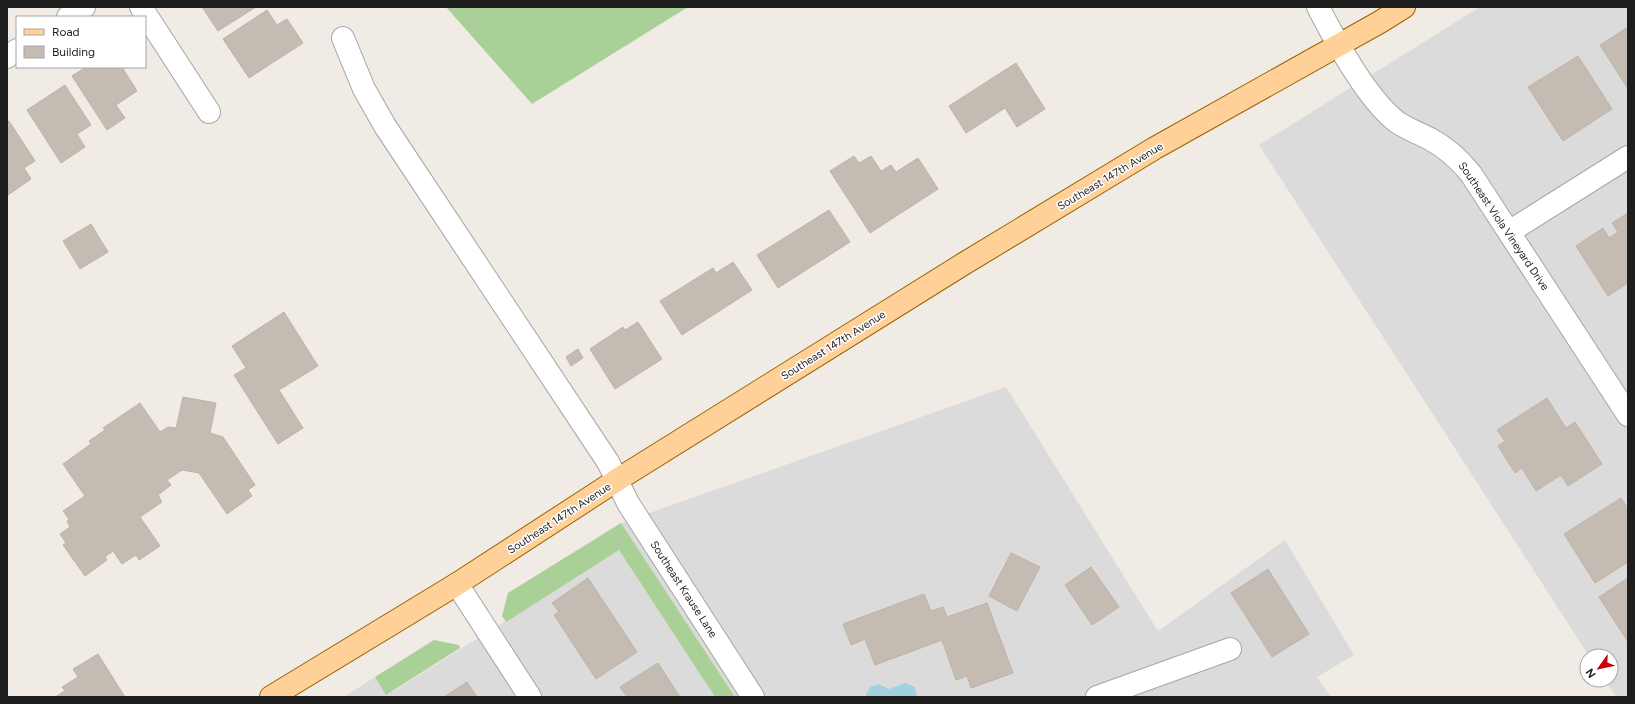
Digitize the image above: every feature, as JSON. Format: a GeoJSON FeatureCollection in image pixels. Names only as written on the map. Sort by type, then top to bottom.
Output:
{"type":"FeatureCollection","features":[{"type":"Feature","properties":{"kind":"main road","name":"Southeast 147th Avenue"},"geometry":{"type":"LineString","coordinates":[[271,697],[457,584],[617,480],[972,258],[1155,148],[1404,7]]}},
{"type":"Feature","properties":{"kind":"street"},"geometry":{"type":"LineString","coordinates":[[70,16],[84,7]]}},
{"type":"Feature","properties":{"kind":"street"},"geometry":{"type":"LineString","coordinates":[[141,7],[209,112]]}},
{"type":"Feature","properties":{"kind":"street","name":"Southeast Viola Vineyard Drive"},"geometry":{"type":"LineString","coordinates":[[1318,7],[1339,45],[1376,101],[1398,122],[1456,156],[1471,174],[1628,415]]}},
{"type":"Feature","properties":{"kind":"street","name":"Southeast Krause Lane"},"geometry":{"type":"LineString","coordinates":[[343,38],[364,89],[385,126],[608,462],[628,503],[753,697]]}},
{"type":"Feature","properties":{"kind":"street"},"geometry":{"type":"LineString","coordinates":[[7,57],[16,51]]}},
{"type":"Feature","properties":{"kind":"street"},"geometry":{"type":"LineString","coordinates":[[1509,232],[1628,158]]}},
{"type":"Feature","properties":{"kind":"street"},"geometry":{"type":"LineString","coordinates":[[457,584],[530,697]]}},
{"type":"Feature","properties":{"kind":"street"},"geometry":{"type":"LineString","coordinates":[[1097,697],[1230,649]]}},
{"type":"Feature","properties":{"kind":"shaded area"},"geometry":{"type":"Polygon","coordinates":[[[1480,7],[1628,7],[1628,697],[1616,697],[1610,688],[1619,688],[1619,648],[1584,648],[1259,145],[1480,7]]]}},
{"type":"Feature","properties":{"kind":"shaded area"},"geometry":{"type":"Polygon","coordinates":[[[1006,387],[1158,631],[1285,540],[1354,655],[1317,677],[1331,697],[735,697],[621,523],[1006,387]]]}},
{"type":"Feature","properties":{"kind":"shaded area"},"geometry":{"type":"Polygon","coordinates":[[[619,550],[715,697],[344,697],[375,677],[387,695],[619,550]]]}},
{"type":"Feature","properties":{"kind":"green space"},"geometry":{"type":"Polygon","coordinates":[[[446,7],[688,7],[532,104],[446,7]]]}},
{"type":"Feature","properties":{"kind":"green space"},"geometry":{"type":"Polygon","coordinates":[[[621,523],[735,697],[715,697],[619,550],[506,622],[502,616],[508,593],[621,523]]]}},
{"type":"Feature","properties":{"kind":"green space"},"geometry":{"type":"Polygon","coordinates":[[[434,640],[459,645],[460,648],[386,695],[375,677],[434,640]]]}},
{"type":"Feature","properties":{"kind":"water"},"geometry":{"type":"Polygon","coordinates":[[[905,683],[915,687],[917,697],[866,697],[870,687],[879,684],[889,689],[905,683]]]}},
{"type":"Feature","properties":{"kind":"building"},"geometry":{"type":"Polygon","coordinates":[[[202,7],[256,7],[218,31],[202,7]]]}},
{"type":"Feature","properties":{"kind":"building"},"geometry":{"type":"Polygon","coordinates":[[[267,10],[277,25],[287,19],[303,43],[249,78],[223,39],[267,10]]]}},
{"type":"Feature","properties":{"kind":"building"},"geometry":{"type":"Polygon","coordinates":[[[1628,27],[1628,89],[1600,45],[1628,27]]]}},
{"type":"Feature","properties":{"kind":"building"},"geometry":{"type":"Polygon","coordinates":[[[1578,56],[1612,109],[1563,141],[1528,87],[1578,56]]]}},
{"type":"Feature","properties":{"kind":"building"},"geometry":{"type":"Polygon","coordinates":[[[1016,63],[1045,109],[1017,127],[1005,108],[966,133],[949,106],[1016,63]]]}},
{"type":"Feature","properties":{"kind":"building"},"geometry":{"type":"Polygon","coordinates":[[[84,68],[123,68],[137,91],[116,105],[125,118],[107,130],[72,76],[84,68]]]}},
{"type":"Feature","properties":{"kind":"building"},"geometry":{"type":"Polygon","coordinates":[[[65,85],[91,125],[77,134],[85,147],[61,163],[27,110],[65,85]]]}},
{"type":"Feature","properties":{"kind":"building"},"geometry":{"type":"Polygon","coordinates":[[[9,121],[35,161],[24,168],[31,179],[8,195],[7,122],[9,121]]]}},
{"type":"Feature","properties":{"kind":"building"},"geometry":{"type":"Polygon","coordinates":[[[854,156],[859,163],[871,156],[881,171],[891,165],[896,172],[918,158],[938,189],[870,233],[830,171],[854,156]]]}},
{"type":"Feature","properties":{"kind":"building"},"geometry":{"type":"Polygon","coordinates":[[[829,210],[850,242],[778,288],[757,255],[829,210]]]}},
{"type":"Feature","properties":{"kind":"building"},"geometry":{"type":"Polygon","coordinates":[[[1628,213],[1628,283],[1608,296],[1576,246],[1603,228],[1609,238],[1618,232],[1612,223],[1628,213]]]}},
{"type":"Feature","properties":{"kind":"building"},"geometry":{"type":"Polygon","coordinates":[[[91,224],[108,252],[80,269],[63,241],[91,224]]]}},
{"type":"Feature","properties":{"kind":"building"},"geometry":{"type":"Polygon","coordinates":[[[733,262],[752,290],[682,335],[660,301],[713,268],[716,273],[733,262]]]}},
{"type":"Feature","properties":{"kind":"building"},"geometry":{"type":"Polygon","coordinates":[[[284,312],[318,366],[279,390],[303,428],[278,444],[234,375],[246,368],[232,346],[284,312]]]}},
{"type":"Feature","properties":{"kind":"building"},"geometry":{"type":"Polygon","coordinates":[[[638,322],[662,359],[615,389],[590,349],[623,327],[625,330],[638,322]]]}},
{"type":"Feature","properties":{"kind":"building"},"geometry":{"type":"Polygon","coordinates":[[[578,349],[583,358],[571,366],[566,357],[578,349]]]}},
{"type":"Feature","properties":{"kind":"building"},"geometry":{"type":"Polygon","coordinates":[[[183,397],[216,403],[210,433],[223,437],[255,485],[248,490],[252,496],[227,514],[199,473],[182,470],[167,480],[171,485],[158,495],[162,502],[140,517],[160,546],[139,560],[136,555],[122,564],[113,551],[105,557],[107,560],[85,576],[63,545],[66,543],[60,534],[70,527],[67,521],[69,519],[63,511],[85,496],[63,464],[91,444],[89,441],[105,430],[103,428],[140,403],[160,432],[168,427],[176,428],[183,397]]]}},
{"type":"Feature","properties":{"kind":"building"},"geometry":{"type":"Polygon","coordinates":[[[1547,398],[1566,428],[1575,422],[1602,464],[1568,486],[1561,475],[1536,491],[1522,468],[1515,473],[1498,446],[1505,441],[1497,430],[1547,398]]]}},
{"type":"Feature","properties":{"kind":"building"},"geometry":{"type":"Polygon","coordinates":[[[1621,498],[1628,509],[1628,562],[1595,583],[1564,534],[1621,498]]]}},
{"type":"Feature","properties":{"kind":"building"},"geometry":{"type":"Polygon","coordinates":[[[1011,553],[1040,567],[1017,611],[989,596],[1011,553]]]}},
{"type":"Feature","properties":{"kind":"building"},"geometry":{"type":"Polygon","coordinates":[[[1091,567],[1119,607],[1092,625],[1065,585],[1091,567]]]}},
{"type":"Feature","properties":{"kind":"building"},"geometry":{"type":"Polygon","coordinates":[[[1268,569],[1309,634],[1272,657],[1231,593],[1268,569]]]}},
{"type":"Feature","properties":{"kind":"building"},"geometry":{"type":"Polygon","coordinates":[[[588,578],[637,652],[596,679],[554,615],[559,612],[552,603],[588,578]]]}},
{"type":"Feature","properties":{"kind":"building"},"geometry":{"type":"Polygon","coordinates":[[[1628,578],[1628,642],[1599,597],[1628,578]]]}},
{"type":"Feature","properties":{"kind":"building"},"geometry":{"type":"Polygon","coordinates":[[[924,594],[931,611],[943,607],[947,617],[987,603],[1013,673],[971,688],[967,676],[956,680],[942,640],[875,665],[865,639],[851,645],[843,624],[924,594]]]}},
{"type":"Feature","properties":{"kind":"building"},"geometry":{"type":"Polygon","coordinates":[[[98,654],[125,697],[55,697],[65,691],[62,687],[78,677],[73,669],[98,654]]]}},
{"type":"Feature","properties":{"kind":"building"},"geometry":{"type":"Polygon","coordinates":[[[658,663],[680,697],[627,697],[620,687],[658,663]]]}},
{"type":"Feature","properties":{"kind":"building"},"geometry":{"type":"Polygon","coordinates":[[[467,682],[477,697],[444,697],[467,682]]]}}]}
